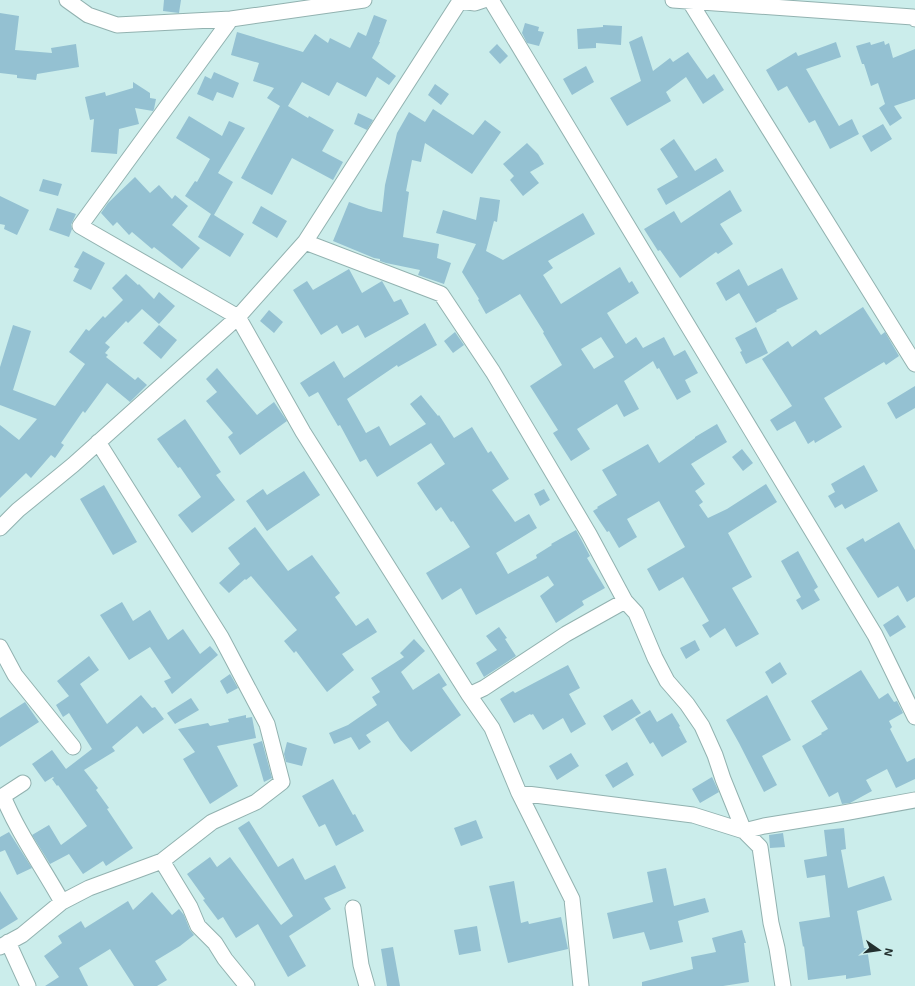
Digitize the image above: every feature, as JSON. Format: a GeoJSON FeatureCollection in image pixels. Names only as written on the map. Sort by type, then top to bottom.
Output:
{"type":"FeatureCollection","features":[{"type":"Feature","properties":{"kind":"street"},"geometry":{"type":"LineString","coordinates":[[67,0],[88,15],[116,25],[231,19],[364,0]]}},
{"type":"Feature","properties":{"kind":"street"},"geometry":{"type":"LineString","coordinates":[[0,528],[18,510],[74,465],[238,317],[305,242],[459,1],[475,3],[484,0]]}},
{"type":"Feature","properties":{"kind":"street"},"geometry":{"type":"LineString","coordinates":[[491,0],[875,635],[915,717]]}},
{"type":"Feature","properties":{"kind":"street"},"geometry":{"type":"LineString","coordinates":[[673,0],[914,17]]}},
{"type":"Feature","properties":{"kind":"street"},"geometry":{"type":"LineString","coordinates":[[690,2],[915,364]]}},
{"type":"Feature","properties":{"kind":"street"},"geometry":{"type":"LineString","coordinates":[[231,19],[80,226],[238,317],[304,432],[492,728],[519,793],[572,899],[581,986]]}},
{"type":"Feature","properties":{"kind":"street"},"geometry":{"type":"LineString","coordinates":[[305,242],[441,294],[493,372],[589,534],[625,601],[636,613],[655,658],[667,681],[687,704],[702,726],[744,830],[760,847],[771,923],[777,948],[783,986]]}},
{"type":"Feature","properties":{"kind":"street"},"geometry":{"type":"LineString","coordinates":[[28,986],[4,944],[22,935],[62,902],[89,888],[162,861],[212,822],[256,802],[282,782],[267,724],[220,637],[98,442]]}},
{"type":"Feature","properties":{"kind":"street"},"geometry":{"type":"LineString","coordinates":[[470,695],[484,688],[566,634],[625,601]]}},
{"type":"Feature","properties":{"kind":"street"},"geometry":{"type":"LineString","coordinates":[[0,647],[16,675],[73,747]]}},
{"type":"Feature","properties":{"kind":"street"},"geometry":{"type":"LineString","coordinates":[[23,783],[3,796],[23,837],[62,902]]}},
{"type":"Feature","properties":{"kind":"street"},"geometry":{"type":"LineString","coordinates":[[519,793],[693,815],[744,830],[915,800]]}},
{"type":"Feature","properties":{"kind":"street"},"geometry":{"type":"LineString","coordinates":[[162,861],[190,907],[198,926],[215,943],[225,959],[247,986]]}},
{"type":"Feature","properties":{"kind":"street"},"geometry":{"type":"LineString","coordinates":[[352,908],[361,965],[367,986]]}},
{"type":"Feature","properties":{"kind":"building"},"geometry":{"type":"Polygon","coordinates":[[[164,0],[181,0],[179,13],[163,11],[164,0]]]}},
{"type":"Feature","properties":{"kind":"building"},"geometry":{"type":"Polygon","coordinates":[[[0,13],[19,16],[15,50],[52,53],[51,48],[76,44],[79,67],[37,74],[36,80],[17,78],[17,75],[0,73],[0,13]]]}},
{"type":"Feature","properties":{"kind":"building"},"geometry":{"type":"Polygon","coordinates":[[[374,15],[387,20],[380,42],[372,58],[396,76],[389,85],[377,77],[366,97],[337,82],[329,96],[302,82],[288,106],[308,118],[309,116],[334,130],[322,151],[343,162],[333,180],[292,158],[272,195],[241,178],[280,106],[267,98],[274,88],[253,81],[259,63],[231,55],[237,32],[303,52],[315,34],[328,43],[330,38],[350,48],[358,32],[366,36],[374,15]]]}},
{"type":"Feature","properties":{"kind":"building"},"geometry":{"type":"Polygon","coordinates":[[[525,23],[539,27],[538,31],[544,32],[539,46],[527,43],[522,33],[525,23]]]}},
{"type":"Feature","properties":{"kind":"building"},"geometry":{"type":"Polygon","coordinates":[[[603,25],[622,26],[621,45],[596,43],[596,48],[578,49],[577,29],[603,27],[603,25]]]}},
{"type":"Feature","properties":{"kind":"building"},"geometry":{"type":"Polygon","coordinates":[[[642,36],[653,71],[670,58],[673,62],[688,52],[707,79],[714,74],[724,90],[703,104],[686,77],[666,92],[671,101],[627,126],[610,98],[641,81],[629,42],[642,36]]]}},
{"type":"Feature","properties":{"kind":"building"},"geometry":{"type":"Polygon","coordinates":[[[884,41],[885,45],[889,43],[893,58],[915,49],[915,99],[894,106],[902,118],[890,126],[879,108],[885,104],[878,83],[871,86],[856,46],[870,42],[871,45],[884,41]]]}},
{"type":"Feature","properties":{"kind":"building"},"geometry":{"type":"Polygon","coordinates":[[[836,42],[841,57],[806,69],[839,126],[852,119],[859,134],[830,149],[815,120],[809,123],[787,86],[778,91],[766,70],[796,52],[798,56],[836,42]]]}},
{"type":"Feature","properties":{"kind":"building"},"geometry":{"type":"Polygon","coordinates":[[[497,44],[508,56],[500,64],[489,52],[497,44]]]}},
{"type":"Feature","properties":{"kind":"building"},"geometry":{"type":"Polygon","coordinates":[[[586,66],[594,82],[572,95],[563,79],[586,66]]]}},
{"type":"Feature","properties":{"kind":"building"},"geometry":{"type":"Polygon","coordinates":[[[214,72],[239,83],[233,98],[217,92],[213,101],[197,94],[205,76],[211,79],[214,72]]]}},
{"type":"Feature","properties":{"kind":"building"},"geometry":{"type":"Polygon","coordinates":[[[133,82],[150,93],[150,98],[156,99],[153,111],[135,108],[139,124],[119,129],[117,154],[91,152],[94,119],[90,120],[85,97],[105,92],[106,96],[133,88],[133,82]]]}},
{"type":"Feature","properties":{"kind":"building"},"geometry":{"type":"Polygon","coordinates":[[[435,84],[449,94],[441,105],[428,95],[435,84]]]}},
{"type":"Feature","properties":{"kind":"building"},"geometry":{"type":"Polygon","coordinates":[[[433,109],[473,135],[485,120],[501,132],[472,174],[425,143],[421,162],[412,160],[406,191],[409,192],[403,237],[439,244],[437,258],[451,263],[444,284],[418,275],[420,270],[380,261],[380,259],[374,258],[333,241],[349,202],[382,212],[385,185],[397,133],[409,112],[425,122],[433,109]]]}},
{"type":"Feature","properties":{"kind":"building"},"geometry":{"type":"Polygon","coordinates":[[[358,113],[373,120],[367,130],[354,124],[358,113]]]}},
{"type":"Feature","properties":{"kind":"building"},"geometry":{"type":"Polygon","coordinates":[[[189,116],[222,136],[229,121],[245,128],[218,173],[233,182],[214,215],[244,234],[230,257],[198,237],[211,214],[185,196],[195,181],[197,182],[210,159],[176,138],[189,116]]]}},
{"type":"Feature","properties":{"kind":"building"},"geometry":{"type":"Polygon","coordinates":[[[883,124],[892,139],[871,152],[862,136],[883,124]]]}},
{"type":"Feature","properties":{"kind":"building"},"geometry":{"type":"Polygon","coordinates":[[[674,139],[695,171],[716,158],[724,171],[666,205],[657,189],[678,177],[660,149],[674,139]]]}},
{"type":"Feature","properties":{"kind":"building"},"geometry":{"type":"Polygon","coordinates":[[[527,143],[538,154],[544,164],[530,172],[539,183],[523,196],[510,180],[514,176],[503,164],[527,143]]]}},
{"type":"Feature","properties":{"kind":"building"},"geometry":{"type":"Polygon","coordinates":[[[135,177],[150,193],[159,185],[172,199],[175,195],[188,206],[172,225],[200,248],[182,269],[154,247],[152,249],[132,232],[129,235],[117,222],[113,226],[101,213],[108,203],[135,177]]]}},
{"type":"Feature","properties":{"kind":"building"},"geometry":{"type":"Polygon","coordinates":[[[43,179],[62,184],[58,196],[39,191],[43,179]]]}},
{"type":"Feature","properties":{"kind":"building"},"geometry":{"type":"Polygon","coordinates":[[[730,190],[742,211],[720,224],[733,244],[718,254],[716,252],[680,278],[660,250],[658,251],[644,229],[674,211],[681,223],[730,190]]]}},
{"type":"Feature","properties":{"kind":"building"},"geometry":{"type":"Polygon","coordinates":[[[0,196],[29,210],[17,235],[4,229],[5,225],[0,224],[0,196]]]}},
{"type":"Feature","properties":{"kind":"building"},"geometry":{"type":"Polygon","coordinates":[[[480,197],[500,200],[497,222],[494,221],[486,251],[503,260],[583,213],[595,234],[548,261],[553,268],[543,275],[561,304],[620,267],[629,283],[632,281],[639,293],[607,313],[626,344],[636,337],[643,348],[664,337],[674,356],[685,350],[698,373],[685,380],[691,392],[677,400],[659,368],[657,369],[653,361],[624,381],[639,409],[624,417],[617,404],[577,429],[590,449],[571,461],[553,433],[558,430],[530,386],[562,365],[543,333],[544,332],[520,294],[486,314],[478,300],[479,299],[462,272],[476,244],[436,233],[443,210],[476,220],[480,197]],[[601,337],[581,349],[594,369],[614,357],[601,337]]]}},
{"type":"Feature","properties":{"kind":"building"},"geometry":{"type":"Polygon","coordinates":[[[261,206],[287,221],[277,238],[252,223],[261,206]]]}},
{"type":"Feature","properties":{"kind":"building"},"geometry":{"type":"Polygon","coordinates":[[[57,208],[76,214],[71,225],[72,229],[69,237],[49,230],[57,208]]]}},
{"type":"Feature","properties":{"kind":"building"},"geometry":{"type":"Polygon","coordinates":[[[83,251],[105,263],[91,290],[73,281],[79,269],[74,267],[83,251]]]}},
{"type":"Feature","properties":{"kind":"building"},"geometry":{"type":"Polygon","coordinates":[[[782,268],[798,299],[776,310],[777,311],[756,323],[739,293],[726,301],[716,283],[739,269],[748,286],[782,268]]]}},
{"type":"Feature","properties":{"kind":"building"},"geometry":{"type":"Polygon","coordinates":[[[349,269],[362,293],[382,281],[394,302],[401,299],[409,314],[365,338],[358,325],[342,334],[337,325],[321,335],[293,290],[307,281],[313,290],[349,269]]]}},
{"type":"Feature","properties":{"kind":"building"},"geometry":{"type":"Polygon","coordinates":[[[126,274],[154,299],[159,292],[175,306],[159,324],[142,309],[128,323],[126,321],[105,343],[110,347],[105,353],[108,355],[106,357],[135,380],[138,377],[147,385],[130,402],[107,383],[85,413],[83,411],[61,443],[64,445],[55,458],[51,455],[31,478],[26,473],[0,498],[0,425],[19,440],[37,419],[0,405],[0,367],[13,325],[31,331],[13,390],[55,406],[85,364],[69,352],[86,329],[89,331],[103,316],[105,318],[123,300],[112,288],[126,274]]]}},
{"type":"Feature","properties":{"kind":"building"},"geometry":{"type":"Polygon","coordinates":[[[863,307],[881,335],[885,332],[899,356],[886,365],[884,362],[824,398],[842,427],[815,443],[814,440],[808,444],[795,421],[777,431],[770,420],[792,406],[762,359],[788,341],[792,347],[816,330],[820,335],[863,307]]]}},
{"type":"Feature","properties":{"kind":"building"},"geometry":{"type":"Polygon","coordinates":[[[269,310],[283,322],[274,333],[260,321],[269,310]]]}},
{"type":"Feature","properties":{"kind":"building"},"geometry":{"type":"Polygon","coordinates":[[[425,323],[437,345],[398,367],[397,365],[347,399],[366,433],[379,426],[390,446],[426,424],[410,404],[421,395],[438,416],[439,415],[454,438],[472,427],[488,453],[491,451],[509,479],[492,490],[515,522],[529,514],[537,528],[496,553],[508,574],[537,558],[536,555],[552,545],[551,544],[576,530],[590,556],[587,558],[605,588],[582,601],[584,605],[556,623],[540,596],[554,585],[548,576],[476,615],[461,588],[442,600],[426,573],[470,547],[453,521],[451,522],[441,507],[436,511],[417,483],[445,464],[431,443],[377,477],[366,459],[360,462],[340,425],[338,426],[318,392],[309,397],[300,383],[334,361],[344,378],[425,323]]]}},
{"type":"Feature","properties":{"kind":"building"},"geometry":{"type":"Polygon","coordinates":[[[159,325],[177,340],[161,359],[143,343],[159,325]]]}},
{"type":"Feature","properties":{"kind":"building"},"geometry":{"type":"Polygon","coordinates":[[[756,327],[768,353],[746,364],[740,352],[742,351],[735,338],[756,327]]]}},
{"type":"Feature","properties":{"kind":"building"},"geometry":{"type":"Polygon","coordinates":[[[455,332],[464,345],[453,353],[444,341],[455,332]]]}},
{"type":"Feature","properties":{"kind":"building"},"geometry":{"type":"Polygon","coordinates":[[[217,368],[257,415],[274,402],[287,421],[240,455],[228,437],[233,433],[206,401],[217,392],[206,379],[217,368]]]}},
{"type":"Feature","properties":{"kind":"building"},"geometry":{"type":"Polygon","coordinates":[[[915,386],[915,408],[896,419],[887,403],[915,386]]]}},
{"type":"Feature","properties":{"kind":"building"},"geometry":{"type":"Polygon","coordinates":[[[185,419],[221,472],[216,475],[235,500],[192,533],[178,515],[201,497],[180,467],[178,468],[157,439],[185,419]]]}},
{"type":"Feature","properties":{"kind":"building"},"geometry":{"type":"Polygon","coordinates":[[[717,424],[727,442],[691,464],[705,484],[695,491],[703,502],[699,505],[708,518],[727,509],[766,484],[777,502],[728,533],[752,577],[732,588],[759,634],[736,647],[725,628],[710,638],[702,625],[709,621],[683,577],[659,591],[647,569],[685,547],[659,501],[627,519],[637,537],[619,548],[609,531],[607,532],[593,511],[617,495],[602,470],[648,444],[659,463],[695,437],[717,424]]]}},
{"type":"Feature","properties":{"kind":"building"},"geometry":{"type":"Polygon","coordinates":[[[742,449],[753,463],[743,471],[732,457],[742,449]]]}},
{"type":"Feature","properties":{"kind":"building"},"geometry":{"type":"Polygon","coordinates":[[[864,465],[878,491],[845,509],[842,504],[835,508],[828,496],[835,492],[831,484],[864,465]]]}},
{"type":"Feature","properties":{"kind":"building"},"geometry":{"type":"Polygon","coordinates":[[[304,471],[320,495],[267,531],[246,501],[263,489],[267,495],[304,471]]]}},
{"type":"Feature","properties":{"kind":"building"},"geometry":{"type":"Polygon","coordinates":[[[104,485],[137,542],[113,555],[80,499],[104,485]]]}},
{"type":"Feature","properties":{"kind":"building"},"geometry":{"type":"Polygon","coordinates":[[[544,489],[550,500],[540,506],[534,494],[544,489]]]}},
{"type":"Feature","properties":{"kind":"building"},"geometry":{"type":"Polygon","coordinates":[[[899,522],[915,550],[915,597],[907,602],[898,586],[878,598],[846,548],[863,538],[865,542],[899,522]]]}},
{"type":"Feature","properties":{"kind":"building"},"geometry":{"type":"Polygon","coordinates":[[[255,527],[288,571],[312,555],[340,593],[335,597],[356,626],[368,618],[377,632],[342,654],[354,670],[327,692],[296,651],[294,653],[284,641],[297,630],[251,576],[246,580],[245,579],[229,593],[219,583],[240,564],[228,548],[255,527]]]}},
{"type":"Feature","properties":{"kind":"building"},"geometry":{"type":"Polygon","coordinates":[[[798,551],[818,587],[814,590],[820,600],[802,610],[796,600],[801,597],[781,561],[798,551]]]}},
{"type":"Feature","properties":{"kind":"building"},"geometry":{"type":"Polygon","coordinates":[[[122,602],[133,621],[150,610],[168,640],[183,629],[200,654],[210,646],[218,655],[172,694],[164,681],[171,678],[150,647],[129,660],[100,615],[122,602]]]}},
{"type":"Feature","properties":{"kind":"building"},"geometry":{"type":"Polygon","coordinates":[[[898,615],[906,627],[890,637],[883,625],[898,615]]]}},
{"type":"Feature","properties":{"kind":"building"},"geometry":{"type":"Polygon","coordinates":[[[499,627],[507,638],[505,639],[516,656],[484,677],[476,663],[497,650],[486,636],[499,627]]]}},
{"type":"Feature","properties":{"kind":"building"},"geometry":{"type":"Polygon","coordinates":[[[414,639],[425,651],[401,672],[413,690],[439,673],[447,685],[442,688],[461,715],[411,752],[388,721],[366,735],[371,742],[359,750],[351,737],[334,744],[329,733],[348,725],[377,705],[372,697],[380,692],[371,678],[404,657],[400,653],[414,639]]]}},
{"type":"Feature","properties":{"kind":"building"},"geometry":{"type":"Polygon","coordinates":[[[695,640],[700,650],[686,659],[680,648],[695,640]]]}},
{"type":"Feature","properties":{"kind":"building"},"geometry":{"type":"Polygon","coordinates":[[[89,656],[99,670],[80,684],[107,724],[141,695],[152,708],[155,707],[164,719],[143,734],[137,726],[112,747],[115,751],[84,770],[98,788],[96,790],[109,808],[107,809],[133,848],[106,866],[103,861],[83,874],[69,854],[50,864],[32,835],[49,825],[61,845],[87,826],[58,785],[57,786],[52,779],[54,778],[53,777],[45,782],[32,764],[52,750],[66,769],[92,749],[69,713],[63,717],[56,705],[69,696],[57,681],[89,656]]]}},
{"type":"Feature","properties":{"kind":"building"},"geometry":{"type":"Polygon","coordinates":[[[780,662],[787,674],[772,684],[765,672],[780,662]]]}},
{"type":"Feature","properties":{"kind":"building"},"geometry":{"type":"Polygon","coordinates":[[[568,665],[580,688],[569,694],[586,724],[571,733],[563,718],[543,730],[533,714],[530,714],[514,723],[500,699],[513,691],[515,693],[568,665]]]}},
{"type":"Feature","properties":{"kind":"building"},"geometry":{"type":"Polygon","coordinates":[[[861,670],[879,699],[888,693],[894,702],[897,701],[903,713],[889,721],[892,727],[890,729],[907,762],[915,758],[915,779],[896,788],[887,769],[866,780],[872,791],[850,803],[842,804],[838,792],[829,797],[802,746],[828,729],[811,701],[861,670]]]}},
{"type":"Feature","properties":{"kind":"building"},"geometry":{"type":"Polygon","coordinates":[[[230,674],[238,688],[227,694],[220,681],[230,674]]]}},
{"type":"Feature","properties":{"kind":"building"},"geometry":{"type":"Polygon","coordinates":[[[767,695],[791,740],[762,756],[777,785],[764,792],[726,720],[767,695]]]}},
{"type":"Feature","properties":{"kind":"building"},"geometry":{"type":"Polygon","coordinates":[[[191,698],[199,710],[175,724],[167,713],[191,698]]]}},
{"type":"Feature","properties":{"kind":"building"},"geometry":{"type":"Polygon","coordinates":[[[632,699],[641,713],[612,731],[603,716],[632,699]]]}},
{"type":"Feature","properties":{"kind":"building"},"geometry":{"type":"Polygon","coordinates":[[[25,702],[39,722],[0,747],[0,718],[25,702]]]}},
{"type":"Feature","properties":{"kind":"building"},"geometry":{"type":"Polygon","coordinates":[[[650,710],[657,722],[672,713],[687,742],[662,757],[653,742],[650,744],[635,719],[650,710]]]}},
{"type":"Feature","properties":{"kind":"building"},"geometry":{"type":"Polygon","coordinates":[[[246,715],[246,718],[252,717],[256,738],[217,746],[238,786],[210,804],[183,759],[195,752],[178,729],[208,723],[210,726],[229,722],[228,719],[246,715]]]}},
{"type":"Feature","properties":{"kind":"building"},"geometry":{"type":"Polygon","coordinates":[[[262,741],[272,778],[264,782],[253,744],[262,741]]]}},
{"type":"Feature","properties":{"kind":"building"},"geometry":{"type":"Polygon","coordinates":[[[287,742],[307,748],[302,766],[286,762],[284,754],[287,742]]]}},
{"type":"Feature","properties":{"kind":"building"},"geometry":{"type":"Polygon","coordinates":[[[571,753],[579,766],[557,780],[549,766],[571,753]]]}},
{"type":"Feature","properties":{"kind":"building"},"geometry":{"type":"Polygon","coordinates":[[[627,762],[634,775],[613,788],[605,775],[627,762]]]}},
{"type":"Feature","properties":{"kind":"building"},"geometry":{"type":"Polygon","coordinates":[[[712,777],[719,792],[700,803],[692,789],[712,777]]]}},
{"type":"Feature","properties":{"kind":"building"},"geometry":{"type":"Polygon","coordinates":[[[333,779],[353,815],[355,814],[364,831],[336,846],[325,824],[319,827],[302,796],[333,779]]]}},
{"type":"Feature","properties":{"kind":"building"},"geometry":{"type":"Polygon","coordinates":[[[476,820],[483,838],[461,846],[454,828],[476,820]]]}},
{"type":"Feature","properties":{"kind":"building"},"geometry":{"type":"Polygon","coordinates":[[[249,821],[278,867],[293,858],[305,880],[335,865],[346,888],[324,898],[331,909],[289,936],[306,966],[288,977],[258,924],[236,938],[223,917],[218,920],[203,900],[205,899],[187,874],[210,857],[217,867],[230,857],[281,925],[293,916],[238,828],[249,821]]]}},
{"type":"Feature","properties":{"kind":"building"},"geometry":{"type":"Polygon","coordinates":[[[844,828],[846,849],[841,850],[848,888],[884,876],[892,900],[857,911],[864,948],[867,948],[871,975],[846,979],[846,975],[808,980],[804,946],[803,947],[799,922],[830,917],[825,875],[807,878],[804,860],[827,856],[824,830],[844,828]]]}},
{"type":"Feature","properties":{"kind":"building"},"geometry":{"type":"Polygon","coordinates":[[[9,832],[32,868],[17,875],[5,850],[0,852],[0,837],[9,832]]]}},
{"type":"Feature","properties":{"kind":"building"},"geometry":{"type":"Polygon","coordinates":[[[783,833],[785,847],[770,848],[769,835],[783,833]]]}},
{"type":"Feature","properties":{"kind":"building"},"geometry":{"type":"Polygon","coordinates":[[[666,868],[674,906],[705,898],[709,912],[678,921],[683,942],[650,950],[644,932],[613,939],[607,913],[653,902],[647,872],[666,868]]]}},
{"type":"Feature","properties":{"kind":"building"},"geometry":{"type":"Polygon","coordinates":[[[514,881],[521,923],[528,921],[529,924],[561,917],[568,949],[508,963],[489,886],[514,881]]]}},
{"type":"Feature","properties":{"kind":"building"},"geometry":{"type":"Polygon","coordinates":[[[0,891],[18,919],[0,930],[0,891]]]}},
{"type":"Feature","properties":{"kind":"building"},"geometry":{"type":"Polygon","coordinates":[[[152,892],[172,915],[179,909],[184,915],[190,930],[194,935],[180,946],[155,961],[167,980],[157,986],[134,986],[110,949],[79,968],[88,986],[45,986],[59,977],[44,956],[62,943],[58,936],[81,921],[85,928],[128,901],[133,910],[152,892]]]}},
{"type":"Feature","properties":{"kind":"building"},"geometry":{"type":"Polygon","coordinates":[[[477,926],[481,951],[459,955],[454,930],[477,926]]]}},
{"type":"Feature","properties":{"kind":"building"},"geometry":{"type":"Polygon","coordinates":[[[742,930],[746,943],[744,943],[749,982],[723,986],[642,986],[642,982],[693,969],[691,957],[716,952],[712,938],[742,930]]]}},
{"type":"Feature","properties":{"kind":"building"},"geometry":{"type":"Polygon","coordinates":[[[393,947],[400,986],[387,986],[381,949],[393,947]]]}}]}
